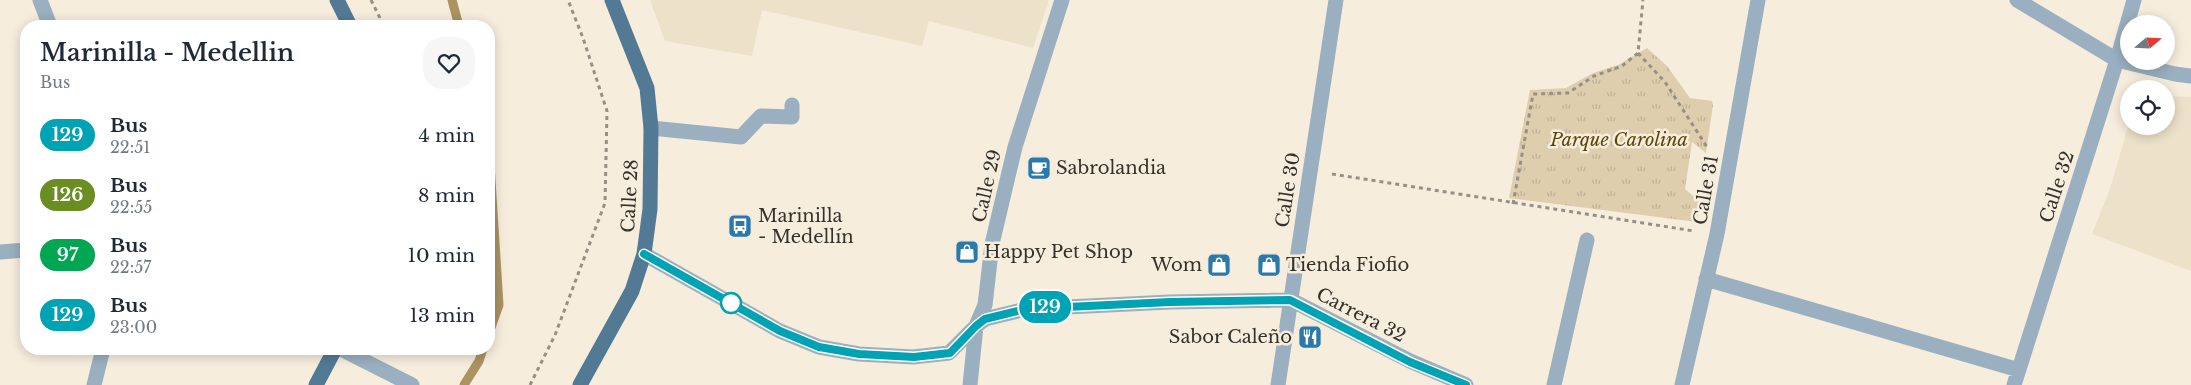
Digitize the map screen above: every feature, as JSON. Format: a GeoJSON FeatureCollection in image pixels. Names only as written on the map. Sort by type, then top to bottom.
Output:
{"type":"FeatureCollection","features":[{"type":"Feature","properties":{"kind":"main road"},"geometry":{"type":"LineString","coordinates":[[337,0],[347,20]]}},
{"type":"Feature","properties":{"kind":"main road","name":"Calle 28"},"geometry":{"type":"LineString","coordinates":[[580,385],[632,291],[644,254],[651,201],[651,128],[647,88],[612,0]]}},
{"type":"Feature","properties":{"kind":"main road"},"geometry":{"type":"LineString","coordinates":[[316,385],[332,355]]}},
{"type":"Feature","properties":{"kind":"street"},"geometry":{"type":"LineString","coordinates":[[40,0],[48,20]]}},
{"type":"Feature","properties":{"kind":"street","name":"Calle 29"},"geometry":{"type":"LineString","coordinates":[[970,385],[976,326],[985,305],[992,244],[1015,147],[1062,0]]}},
{"type":"Feature","properties":{"kind":"street","name":"Calle 30"},"geometry":{"type":"LineString","coordinates":[[1278,385],[1336,0]]}},
{"type":"Feature","properties":{"kind":"street","name":"Calle 31"},"geometry":{"type":"LineString","coordinates":[[1682,385],[1717,234],[1758,0]]}},
{"type":"Feature","properties":{"kind":"street"},"geometry":{"type":"LineString","coordinates":[[2017,0],[2117,60],[2191,76]]}},
{"type":"Feature","properties":{"kind":"street","name":"Calle 32"},"geometry":{"type":"LineString","coordinates":[[2014,385],[2117,60],[2134,0]]}},
{"type":"Feature","properties":{"kind":"street"},"geometry":{"type":"LineString","coordinates":[[651,128],[740,137],[761,116],[792,117],[792,105]]}},
{"type":"Feature","properties":{"kind":"street"},"geometry":{"type":"LineString","coordinates":[[1554,385],[1587,240]]}},
{"type":"Feature","properties":{"kind":"street"},"geometry":{"type":"LineString","coordinates":[[0,252],[20,250]]}},
{"type":"Feature","properties":{"kind":"street","name":"Carrera 32"},"geometry":{"type":"LineString","coordinates":[[644,254],[780,331],[819,347],[859,354],[914,357],[950,353],[985,319],[1026,309],[1170,302],[1290,300],[1410,362],[1466,385]]}},
{"type":"Feature","properties":{"kind":"street"},"geometry":{"type":"LineString","coordinates":[[1706,279],[2019,370]]}},
{"type":"Feature","properties":{"kind":"street"},"geometry":{"type":"LineString","coordinates":[[94,385],[102,355]]}},
{"type":"Feature","properties":{"kind":"street"},"geometry":{"type":"LineString","coordinates":[[352,355],[412,385]]}},
{"type":"Feature","properties":{"kind":"path"},"geometry":{"type":"LineString","coordinates":[[371,0],[381,20]]}},
{"type":"Feature","properties":{"kind":"path"},"geometry":{"type":"LineString","coordinates":[[530,385],[555,335],[605,203],[607,111],[584,38],[568,0]]}},
{"type":"Feature","properties":{"kind":"path"},"geometry":{"type":"LineString","coordinates":[[1514,204],[1533,94],[1568,93],[1594,76],[1622,66],[1638,53],[1643,0]]}},
{"type":"Feature","properties":{"kind":"path"},"geometry":{"type":"LineString","coordinates":[[1638,53],[1665,82],[1709,149]]}},
{"type":"Feature","properties":{"kind":"path"},"geometry":{"type":"LineString","coordinates":[[1310,171],[1717,234]]}},
{"type":"Feature","properties":{"kind":"shaded area"},"geometry":{"type":"Polygon","coordinates":[[[650,0],[1049,0],[1033,48],[929,21],[922,46],[762,10],[752,56],[665,41],[650,0]]]}},
{"type":"Feature","properties":{"kind":"shaded area"},"geometry":{"type":"Polygon","coordinates":[[[2175,96],[2191,97],[2191,271],[2092,234],[2110,189],[2126,135],[2175,135],[2175,96]]]}},
{"type":"Feature","properties":{"kind":"green space","name":"Parque Carolina"},"geometry":{"type":"Polygon","coordinates":[[[1647,48],[1667,66],[1690,98],[1712,101],[1706,153],[1692,142],[1685,189],[1699,201],[1697,222],[1509,198],[1530,90],[1566,88],[1593,73],[1618,65],[1647,48]]]}},
{"type":"Feature","properties":{"kind":"waterway"},"geometry":{"type":"LineString","coordinates":[[452,0],[457,20]]}},
{"type":"Feature","properties":{"kind":"waterway"},"geometry":{"type":"LineString","coordinates":[[495,243],[499,305],[495,316]]}},
{"type":"Feature","properties":{"kind":"waterway"},"geometry":{"type":"LineString","coordinates":[[464,385],[481,355]]}},
{"type":"Feature","properties":{"kind":"bus line","name":"129"},"geometry":{"type":"LineString","coordinates":[[644,254],[780,331],[819,347],[859,354],[914,357],[950,353],[985,319],[1026,309],[1170,302],[1290,300],[1410,362],[1466,385]]}},
{"type":"Feature","properties":{"kind":"place","name":"Sabrolandia"},"geometry":{"type":"Point","coordinates":[1039,168]}},
{"type":"Feature","properties":{"kind":"place","name":"Marinilla - Medellín"},"geometry":{"type":"Point","coordinates":[740,226]}},
{"type":"Feature","properties":{"kind":"place","name":"Happy Pet Shop"},"geometry":{"type":"Point","coordinates":[967,252]}},
{"type":"Feature","properties":{"kind":"place","name":"Wom"},"geometry":{"type":"Point","coordinates":[1219,265]}},
{"type":"Feature","properties":{"kind":"place","name":"Tienda Fiofio"},"geometry":{"type":"Point","coordinates":[1269,265]}},
{"type":"Feature","properties":{"kind":"place","name":"Sabor Caleño"},"geometry":{"type":"Point","coordinates":[1310,337]}}]}
